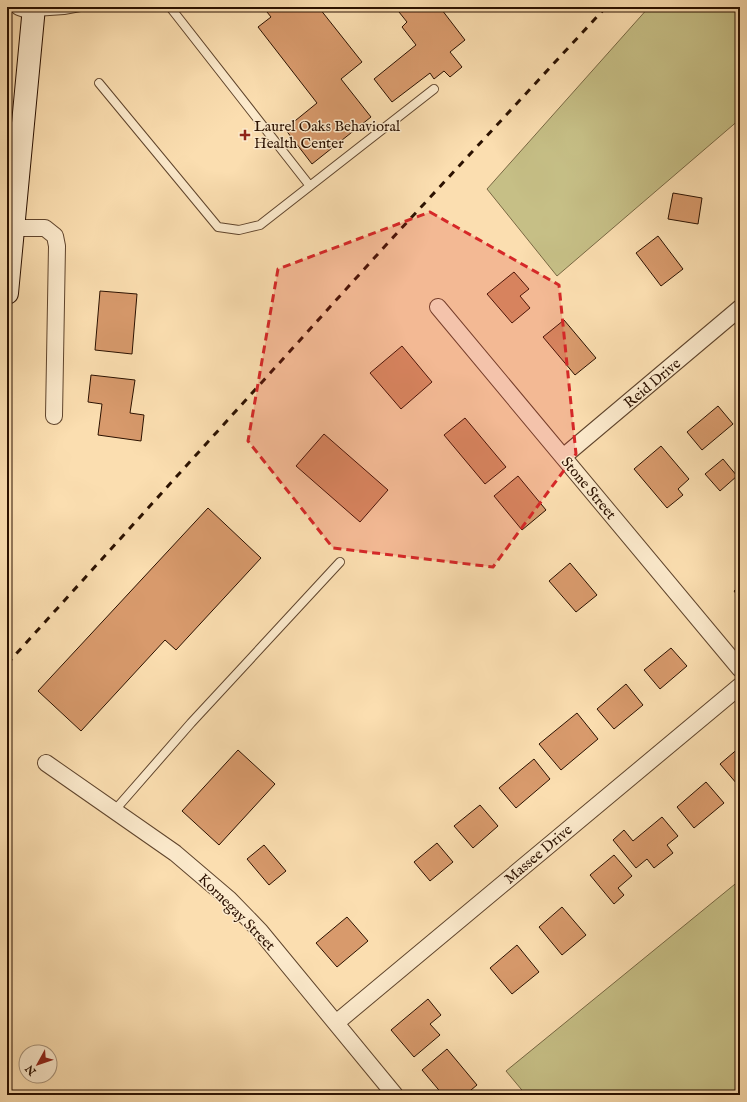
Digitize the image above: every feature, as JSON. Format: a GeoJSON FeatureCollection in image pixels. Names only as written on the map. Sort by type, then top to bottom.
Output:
{"type":"FeatureCollection","features":[{"type":"Feature","properties":{"kind":"main road"},"geometry":{"type":"LineString","coordinates":[[7,293],[10,228],[28,9]]}},
{"type":"Feature","properties":{"kind":"street"},"geometry":{"type":"LineString","coordinates":[[10,228],[45,228],[55,236],[57,246],[54,416]]}},
{"type":"Feature","properties":{"kind":"street","name":"Stone Street"},"geometry":{"type":"LineString","coordinates":[[438,307],[740,669]]}},
{"type":"Feature","properties":{"kind":"street","name":"Reid Drive"},"geometry":{"type":"LineString","coordinates":[[563,457],[740,308]]}},
{"type":"Feature","properties":{"kind":"street","name":"Massee Drive"},"geometry":{"type":"LineString","coordinates":[[336,1023],[740,686]]}},
{"type":"Feature","properties":{"kind":"street","name":"Kornegay Street"},"geometry":{"type":"LineString","coordinates":[[46,764],[115,810],[175,853],[229,899],[260,931],[395,1095]]}},
{"type":"Feature","properties":{"kind":"lane"},"geometry":{"type":"LineString","coordinates":[[28,9],[64,10],[80,7]]}},
{"type":"Feature","properties":{"kind":"lane"},"geometry":{"type":"LineString","coordinates":[[170,7],[310,186]]}},
{"type":"Feature","properties":{"kind":"lane"},"geometry":{"type":"LineString","coordinates":[[100,83],[218,227],[240,230],[260,225],[434,89]]}},
{"type":"Feature","properties":{"kind":"lane"},"geometry":{"type":"LineString","coordinates":[[115,810],[191,723],[340,562]]}},
{"type":"Feature","properties":{"kind":"highlighted area"},"geometry":{"type":"Polygon","coordinates":[[[430,212],[559,285],[576,454],[493,567],[333,548],[248,441],[278,269],[430,212]]]}},
{"type":"Feature","properties":{"kind":"shaded area"},"geometry":{"type":"Polygon","coordinates":[[[649,7],[740,7],[740,119],[557,276],[487,189],[649,7]]]}},
{"type":"Feature","properties":{"kind":"shaded area"},"geometry":{"type":"Polygon","coordinates":[[[740,880],[740,1095],[526,1095],[506,1071],[740,880]]]}},
{"type":"Feature","properties":{"kind":"building"},"geometry":{"type":"Polygon","coordinates":[[[263,7],[323,7],[320,9],[362,62],[341,79],[371,117],[312,164],[285,129],[317,103],[258,27],[271,17],[263,7]]]}},
{"type":"Feature","properties":{"kind":"building"},"geometry":{"type":"Polygon","coordinates":[[[395,7],[446,7],[442,10],[465,40],[450,52],[462,67],[450,77],[444,71],[434,79],[430,73],[392,102],[374,79],[416,45],[402,27],[407,22],[395,7]]]}},
{"type":"Feature","properties":{"kind":"building"},"geometry":{"type":"Polygon","coordinates":[[[673,193],[702,198],[698,224],[668,219],[673,193]]]}},
{"type":"Feature","properties":{"kind":"building"},"geometry":{"type":"Polygon","coordinates":[[[658,236],[683,269],[661,286],[636,253],[658,236]]]}},
{"type":"Feature","properties":{"kind":"building"},"geometry":{"type":"Polygon","coordinates":[[[514,272],[529,289],[520,296],[530,308],[512,323],[487,294],[514,272]]]}},
{"type":"Feature","properties":{"kind":"building"},"geometry":{"type":"Polygon","coordinates":[[[100,291],[137,294],[132,354],[95,350],[100,291]]]}},
{"type":"Feature","properties":{"kind":"building"},"geometry":{"type":"Polygon","coordinates":[[[564,320],[596,358],[575,375],[543,337],[564,320]]]}},
{"type":"Feature","properties":{"kind":"building"},"geometry":{"type":"Polygon","coordinates":[[[402,346],[432,382],[401,409],[370,373],[402,346]]]}},
{"type":"Feature","properties":{"kind":"building"},"geometry":{"type":"Polygon","coordinates":[[[91,375],[135,380],[130,413],[144,415],[141,441],[98,435],[102,404],[88,402],[91,375]]]}},
{"type":"Feature","properties":{"kind":"building"},"geometry":{"type":"Polygon","coordinates":[[[718,406],[733,424],[702,450],[687,432],[718,406]]]}},
{"type":"Feature","properties":{"kind":"building"},"geometry":{"type":"Polygon","coordinates":[[[465,418],[506,467],[485,484],[444,435],[465,418]]]}},
{"type":"Feature","properties":{"kind":"building"},"geometry":{"type":"Polygon","coordinates":[[[324,434],[388,490],[360,522],[296,466],[324,434]]]}},
{"type":"Feature","properties":{"kind":"building"},"geometry":{"type":"Polygon","coordinates":[[[661,446],[689,479],[678,489],[683,495],[667,508],[634,469],[661,446]]]}},
{"type":"Feature","properties":{"kind":"building"},"geometry":{"type":"Polygon","coordinates":[[[723,459],[737,476],[720,491],[705,474],[723,459]]]}},
{"type":"Feature","properties":{"kind":"building"},"geometry":{"type":"Polygon","coordinates":[[[518,476],[546,510],[522,530],[494,496],[518,476]]]}},
{"type":"Feature","properties":{"kind":"building"},"geometry":{"type":"Polygon","coordinates":[[[208,508],[261,558],[176,650],[165,640],[81,731],[38,691],[208,508]]]}},
{"type":"Feature","properties":{"kind":"building"},"geometry":{"type":"Polygon","coordinates":[[[570,563],[597,595],[576,612],[549,581],[570,563]]]}},
{"type":"Feature","properties":{"kind":"building"},"geometry":{"type":"Polygon","coordinates":[[[740,586],[740,599],[734,591],[740,586]]]}},
{"type":"Feature","properties":{"kind":"building"},"geometry":{"type":"Polygon","coordinates":[[[671,648],[687,666],[660,689],[644,670],[671,648]]]}},
{"type":"Feature","properties":{"kind":"building"},"geometry":{"type":"Polygon","coordinates":[[[626,684],[643,705],[614,729],[597,709],[626,684]]]}},
{"type":"Feature","properties":{"kind":"building"},"geometry":{"type":"Polygon","coordinates":[[[577,713],[598,739],[561,770],[539,744],[577,713]]]}},
{"type":"Feature","properties":{"kind":"building"},"geometry":{"type":"Polygon","coordinates":[[[740,747],[740,782],[737,784],[720,764],[740,747]]]}},
{"type":"Feature","properties":{"kind":"building"},"geometry":{"type":"Polygon","coordinates":[[[238,750],[275,784],[219,845],[182,811],[238,750]]]}},
{"type":"Feature","properties":{"kind":"building"},"geometry":{"type":"Polygon","coordinates":[[[534,759],[550,779],[516,808],[499,788],[534,759]]]}},
{"type":"Feature","properties":{"kind":"building"},"geometry":{"type":"Polygon","coordinates":[[[706,782],[724,803],[694,828],[677,807],[706,782]]]}},
{"type":"Feature","properties":{"kind":"building"},"geometry":{"type":"Polygon","coordinates":[[[480,805],[498,826],[473,848],[454,826],[480,805]]]}},
{"type":"Feature","properties":{"kind":"building"},"geometry":{"type":"Polygon","coordinates":[[[662,817],[678,836],[667,845],[673,853],[654,868],[647,859],[636,868],[613,840],[624,830],[633,841],[662,817]]]}},
{"type":"Feature","properties":{"kind":"building"},"geometry":{"type":"Polygon","coordinates":[[[437,843],[453,862],[430,881],[414,862],[437,843]]]}},
{"type":"Feature","properties":{"kind":"building"},"geometry":{"type":"Polygon","coordinates":[[[264,845],[286,871],[269,885],[247,859],[264,845]]]}},
{"type":"Feature","properties":{"kind":"building"},"geometry":{"type":"Polygon","coordinates":[[[614,855],[632,876],[618,888],[624,895],[614,904],[590,875],[614,855]]]}},
{"type":"Feature","properties":{"kind":"building"},"geometry":{"type":"Polygon","coordinates":[[[562,907],[586,935],[562,955],[539,927],[562,907]]]}},
{"type":"Feature","properties":{"kind":"building"},"geometry":{"type":"Polygon","coordinates":[[[347,917],[368,941],[337,967],[316,943],[347,917]]]}},
{"type":"Feature","properties":{"kind":"building"},"geometry":{"type":"Polygon","coordinates":[[[517,945],[539,972],[512,994],[490,968],[517,945]]]}},
{"type":"Feature","properties":{"kind":"building"},"geometry":{"type":"Polygon","coordinates":[[[428,999],[441,1015],[430,1024],[440,1035],[414,1057],[391,1030],[428,999]]]}},
{"type":"Feature","properties":{"kind":"building"},"geometry":{"type":"Polygon","coordinates":[[[447,1049],[477,1085],[465,1095],[443,1095],[422,1070],[447,1049]]]}},
{"type":"Feature","properties":{"kind":"railway"},"geometry":{"type":"LineString","coordinates":[[7,664],[386,245],[606,7]]}},
{"type":"Feature","properties":{"kind":"place","name":"Laurel Oaks Behavioral Health Center"},"geometry":{"type":"Point","coordinates":[245,135]}}]}
